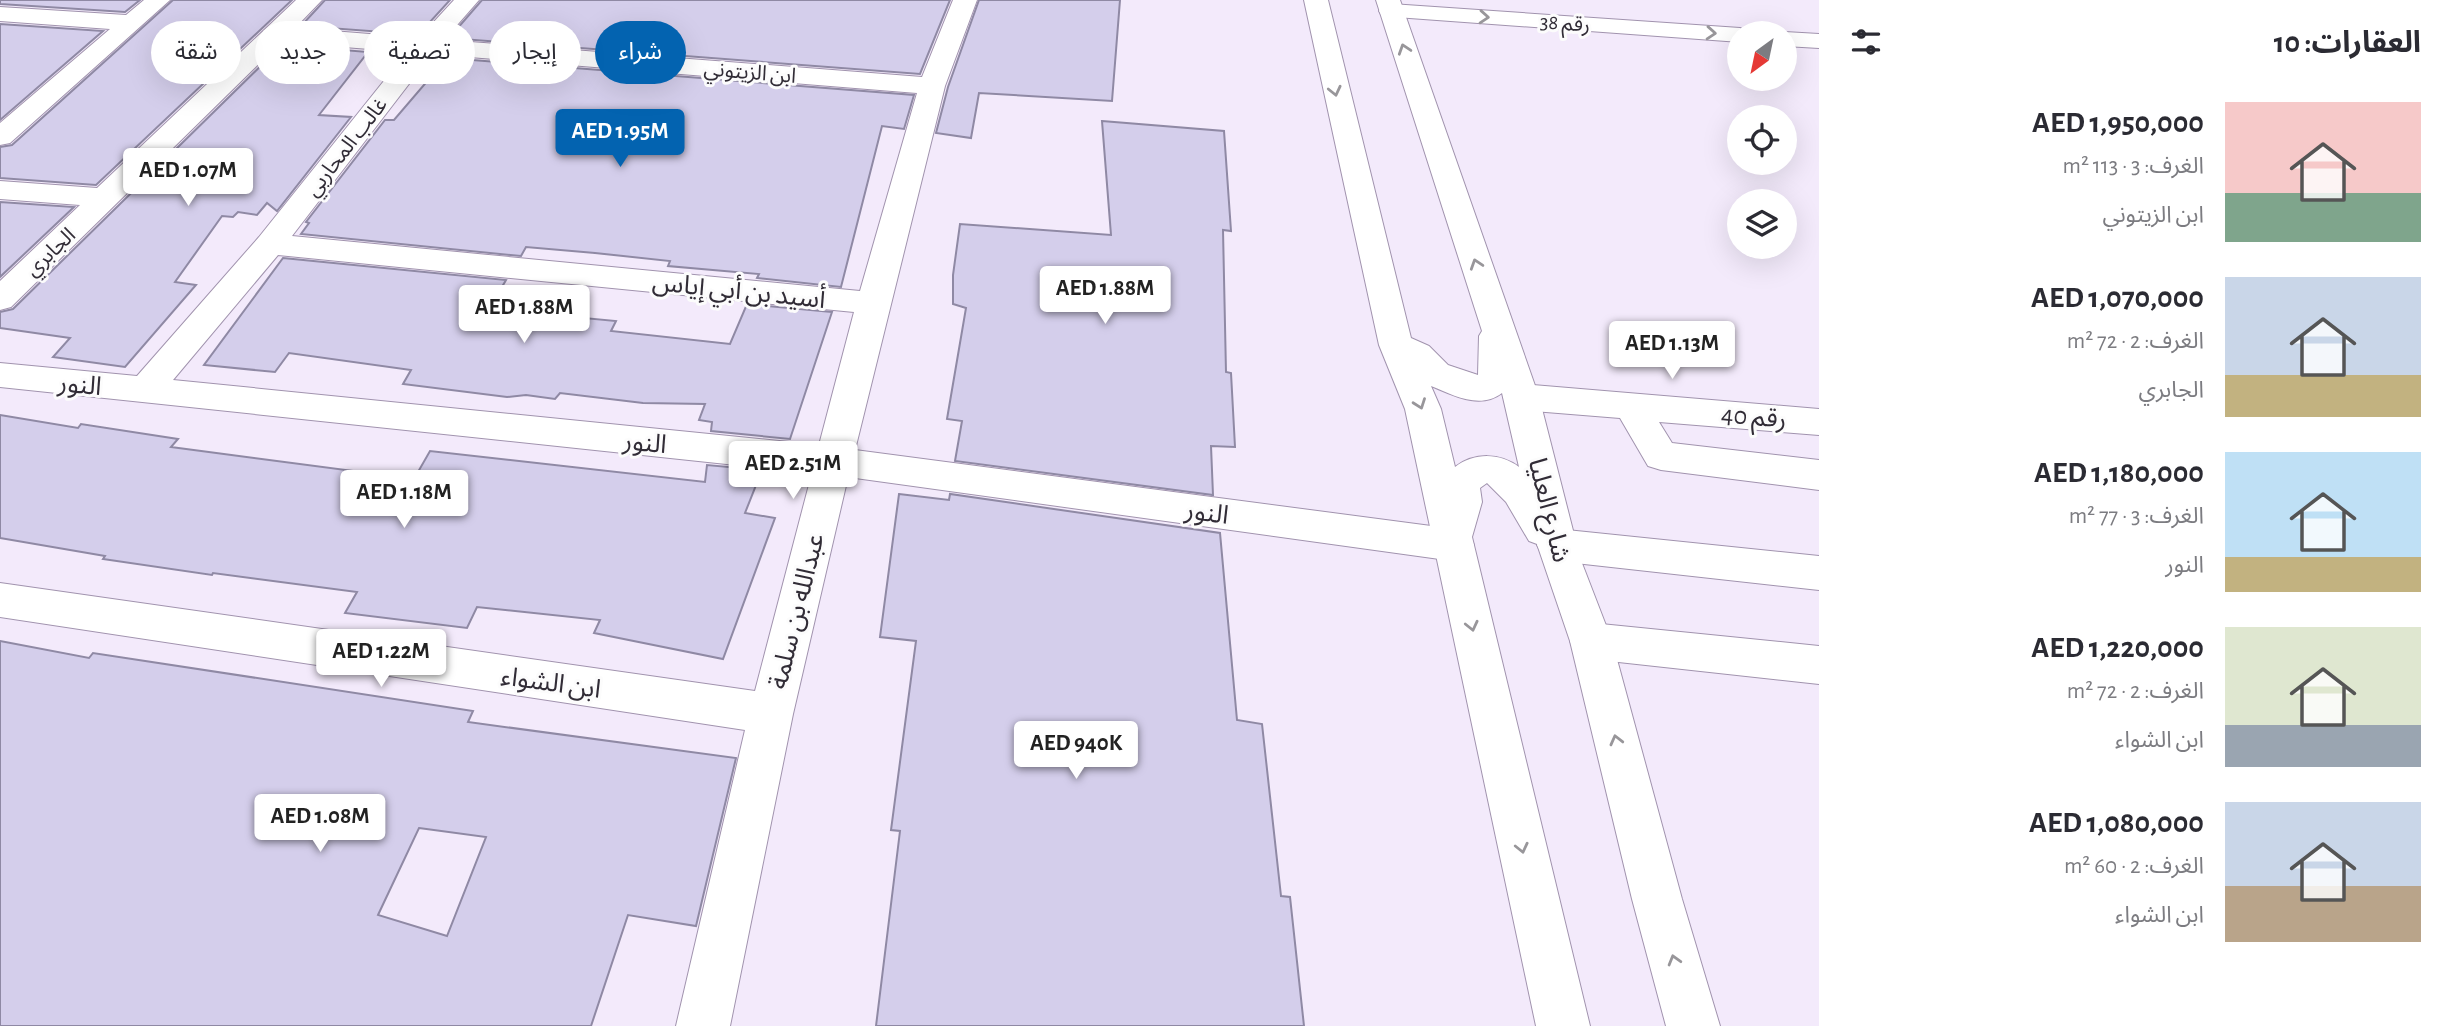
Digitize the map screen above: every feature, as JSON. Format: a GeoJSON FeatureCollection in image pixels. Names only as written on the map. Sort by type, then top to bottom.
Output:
{"type":"FeatureCollection","features":[{"type":"Feature","properties":{"kind":"street"},"geometry":{"type":"LineString","coordinates":[[0,137],[158,0]]}},
{"type":"Feature","properties":{"kind":"street","name":"الجابري"},"geometry":{"type":"LineString","coordinates":[[288,21],[310,0]]}},
{"type":"Feature","properties":{"kind":"street","name":"غالب المحاربي"},"geometry":{"type":"LineString","coordinates":[[448,21],[467,0]]}},
{"type":"Feature","properties":{"kind":"street","name":"عبدالله بن سلمة"},"geometry":{"type":"LineString","coordinates":[[702,1026],[771,714],[873,303],[932,86],[965,0]]}},
{"type":"Feature","properties":{"kind":"street"},"geometry":{"type":"LineString","coordinates":[[1316,0],[1396,345],[1423,409],[1563,1026]]}},
{"type":"Feature","properties":{"kind":"street","name":"رقم 38"},"geometry":{"type":"LineString","coordinates":[[1390,5],[1727,34]]}},
{"type":"Feature","properties":{"kind":"street","name":"شارع العليا"},"geometry":{"type":"LineString","coordinates":[[1390,5],[1521,397],[1559,552],[1591,641],[1657,899],[1693,1026]]}},
{"type":"Feature","properties":{"kind":"street"},"geometry":{"type":"LineString","coordinates":[[0,14],[131,23]]}},
{"type":"Feature","properties":{"kind":"street"},"geometry":{"type":"LineString","coordinates":[[1797,40],[1819,41]]}},
{"type":"Feature","properties":{"kind":"street","name":"ابن الزيتوني"},"geometry":{"type":"LineString","coordinates":[[475,50],[932,86]]}},
{"type":"Feature","properties":{"kind":"street","name":"الجابري"},"geometry":{"type":"LineString","coordinates":[[0,299],[255,53]]}},
{"type":"Feature","properties":{"kind":"street","name":"غالب المحاربي"},"geometry":{"type":"LineString","coordinates":[[144,391],[270,244],[395,84]]}},
{"type":"Feature","properties":{"kind":"street"},"geometry":{"type":"LineString","coordinates":[[0,190],[107,198]]}},
{"type":"Feature","properties":{"kind":"street","name":"أسيد بن أبي إياس"},"geometry":{"type":"LineString","coordinates":[[270,244],[873,303]]}},
{"type":"Feature","properties":{"kind":"street"},"geometry":{"type":"LineString","coordinates":[[1396,345],[1417,354],[1436,374],[1470,388],[1485,388],[1497,379],[1495,322]]}},
{"type":"Feature","properties":{"kind":"street","name":"النور"},"geometry":{"type":"LineString","coordinates":[[0,375],[833,461],[1454,545]]}},
{"type":"Feature","properties":{"kind":"street","name":"رقم 40"},"geometry":{"type":"LineString","coordinates":[[1521,397],[1819,422]]}},
{"type":"Feature","properties":{"kind":"street"},"geometry":{"type":"LineString","coordinates":[[1630,406],[1661,456],[1819,475]]}},
{"type":"Feature","properties":{"kind":"street"},"geometry":{"type":"LineString","coordinates":[[1454,545],[1463,502],[1461,482],[1471,472],[1485,468],[1511,478],[1559,552],[1819,573]]}},
{"type":"Feature","properties":{"kind":"street","name":"ابن الشواء"},"geometry":{"type":"LineString","coordinates":[[0,600],[771,714]]}},
{"type":"Feature","properties":{"kind":"street"},"geometry":{"type":"LineString","coordinates":[[1591,641],[1819,665]]}},
{"type":"Feature","properties":{"kind":"building"},"geometry":{"type":"Polygon","coordinates":[[[0,0],[140,0],[125,12],[0,4],[0,0]]]}},
{"type":"Feature","properties":{"kind":"building"},"geometry":{"type":"Polygon","coordinates":[[[173,0],[292,0],[270,21],[255,21],[255,35],[241,48],[241,21],[151,21],[151,84],[203,84],[96,185],[0,178],[0,147],[12,145],[173,0]]]}},
{"type":"Feature","properties":{"kind":"building"},"geometry":{"type":"Polygon","coordinates":[[[325,0],[450,0],[431,21],[364,21],[364,31],[350,30],[350,21],[306,21],[325,0]]]}},
{"type":"Feature","properties":{"kind":"building"},"geometry":{"type":"Polygon","coordinates":[[[482,0],[950,0],[920,74],[686,56],[686,21],[595,21],[595,49],[581,48],[581,21],[489,21],[489,41],[475,40],[475,21],[464,21],[482,0]]]}},
{"type":"Feature","properties":{"kind":"building"},"geometry":{"type":"Polygon","coordinates":[[[979,0],[1120,0],[1112,101],[979,93],[971,138],[936,133],[948,87],[979,0]]]}},
{"type":"Feature","properties":{"kind":"building"},"geometry":{"type":"Polygon","coordinates":[[[0,24],[103,31],[0,120],[0,24]]]}},
{"type":"Feature","properties":{"kind":"building"},"geometry":{"type":"Polygon","coordinates":[[[350,51],[364,52],[364,57],[350,75],[350,51]]]}},
{"type":"Feature","properties":{"kind":"building"},"geometry":{"type":"Polygon","coordinates":[[[475,60],[489,61],[489,84],[581,84],[581,69],[595,70],[595,84],[686,84],[686,77],[914,95],[904,129],[882,126],[841,287],[757,278],[759,274],[668,266],[670,261],[595,253],[526,247],[521,256],[301,234],[309,223],[306,222],[385,120],[394,120],[425,84],[475,84],[475,60]]]}},
{"type":"Feature","properties":{"kind":"building"},"geometry":{"type":"Polygon","coordinates":[[[255,71],[255,84],[343,84],[319,115],[351,117],[277,211],[267,203],[257,215],[238,212],[233,217],[222,216],[175,282],[196,285],[125,367],[53,357],[70,338],[0,328],[0,312],[13,309],[255,71]]]}},
{"type":"Feature","properties":{"kind":"building"},"geometry":{"type":"Polygon","coordinates":[[[1102,121],[1224,131],[1231,231],[1223,230],[1226,372],[1231,373],[1235,447],[1211,446],[1213,495],[955,461],[962,421],[947,419],[966,308],[953,304],[953,275],[960,224],[1111,235],[1102,121]]]}},
{"type":"Feature","properties":{"kind":"building"},"geometry":{"type":"Polygon","coordinates":[[[0,202],[74,207],[0,277],[0,202]]]}},
{"type":"Feature","properties":{"kind":"building"},"geometry":{"type":"Polygon","coordinates":[[[283,258],[506,280],[489,309],[616,321],[611,331],[730,344],[747,304],[832,312],[790,439],[711,431],[712,422],[699,420],[705,404],[643,403],[560,393],[555,399],[526,395],[507,397],[403,384],[411,370],[289,353],[275,372],[204,365],[283,258]]]}},
{"type":"Feature","properties":{"kind":"building"},"geometry":{"type":"Polygon","coordinates":[[[0,415],[78,428],[81,424],[178,439],[171,447],[414,479],[430,451],[705,482],[707,465],[762,470],[745,513],[775,518],[723,659],[594,633],[600,620],[477,607],[467,628],[345,613],[357,592],[103,559],[105,556],[0,538],[0,415]]]}},
{"type":"Feature","properties":{"kind":"building"},"geometry":{"type":"Polygon","coordinates":[[[899,494],[949,500],[950,494],[1220,533],[1237,720],[1262,724],[1281,896],[1290,897],[1304,1026],[876,1026],[900,831],[891,830],[916,641],[880,637],[899,494]]]}},
{"type":"Feature","properties":{"kind":"building"},"geometry":{"type":"Polygon","coordinates":[[[0,641],[89,658],[93,653],[473,711],[468,722],[736,758],[696,926],[628,915],[591,1026],[0,1026],[0,641]],[[419,828],[378,915],[447,936],[486,837],[419,828]]]}}]}
